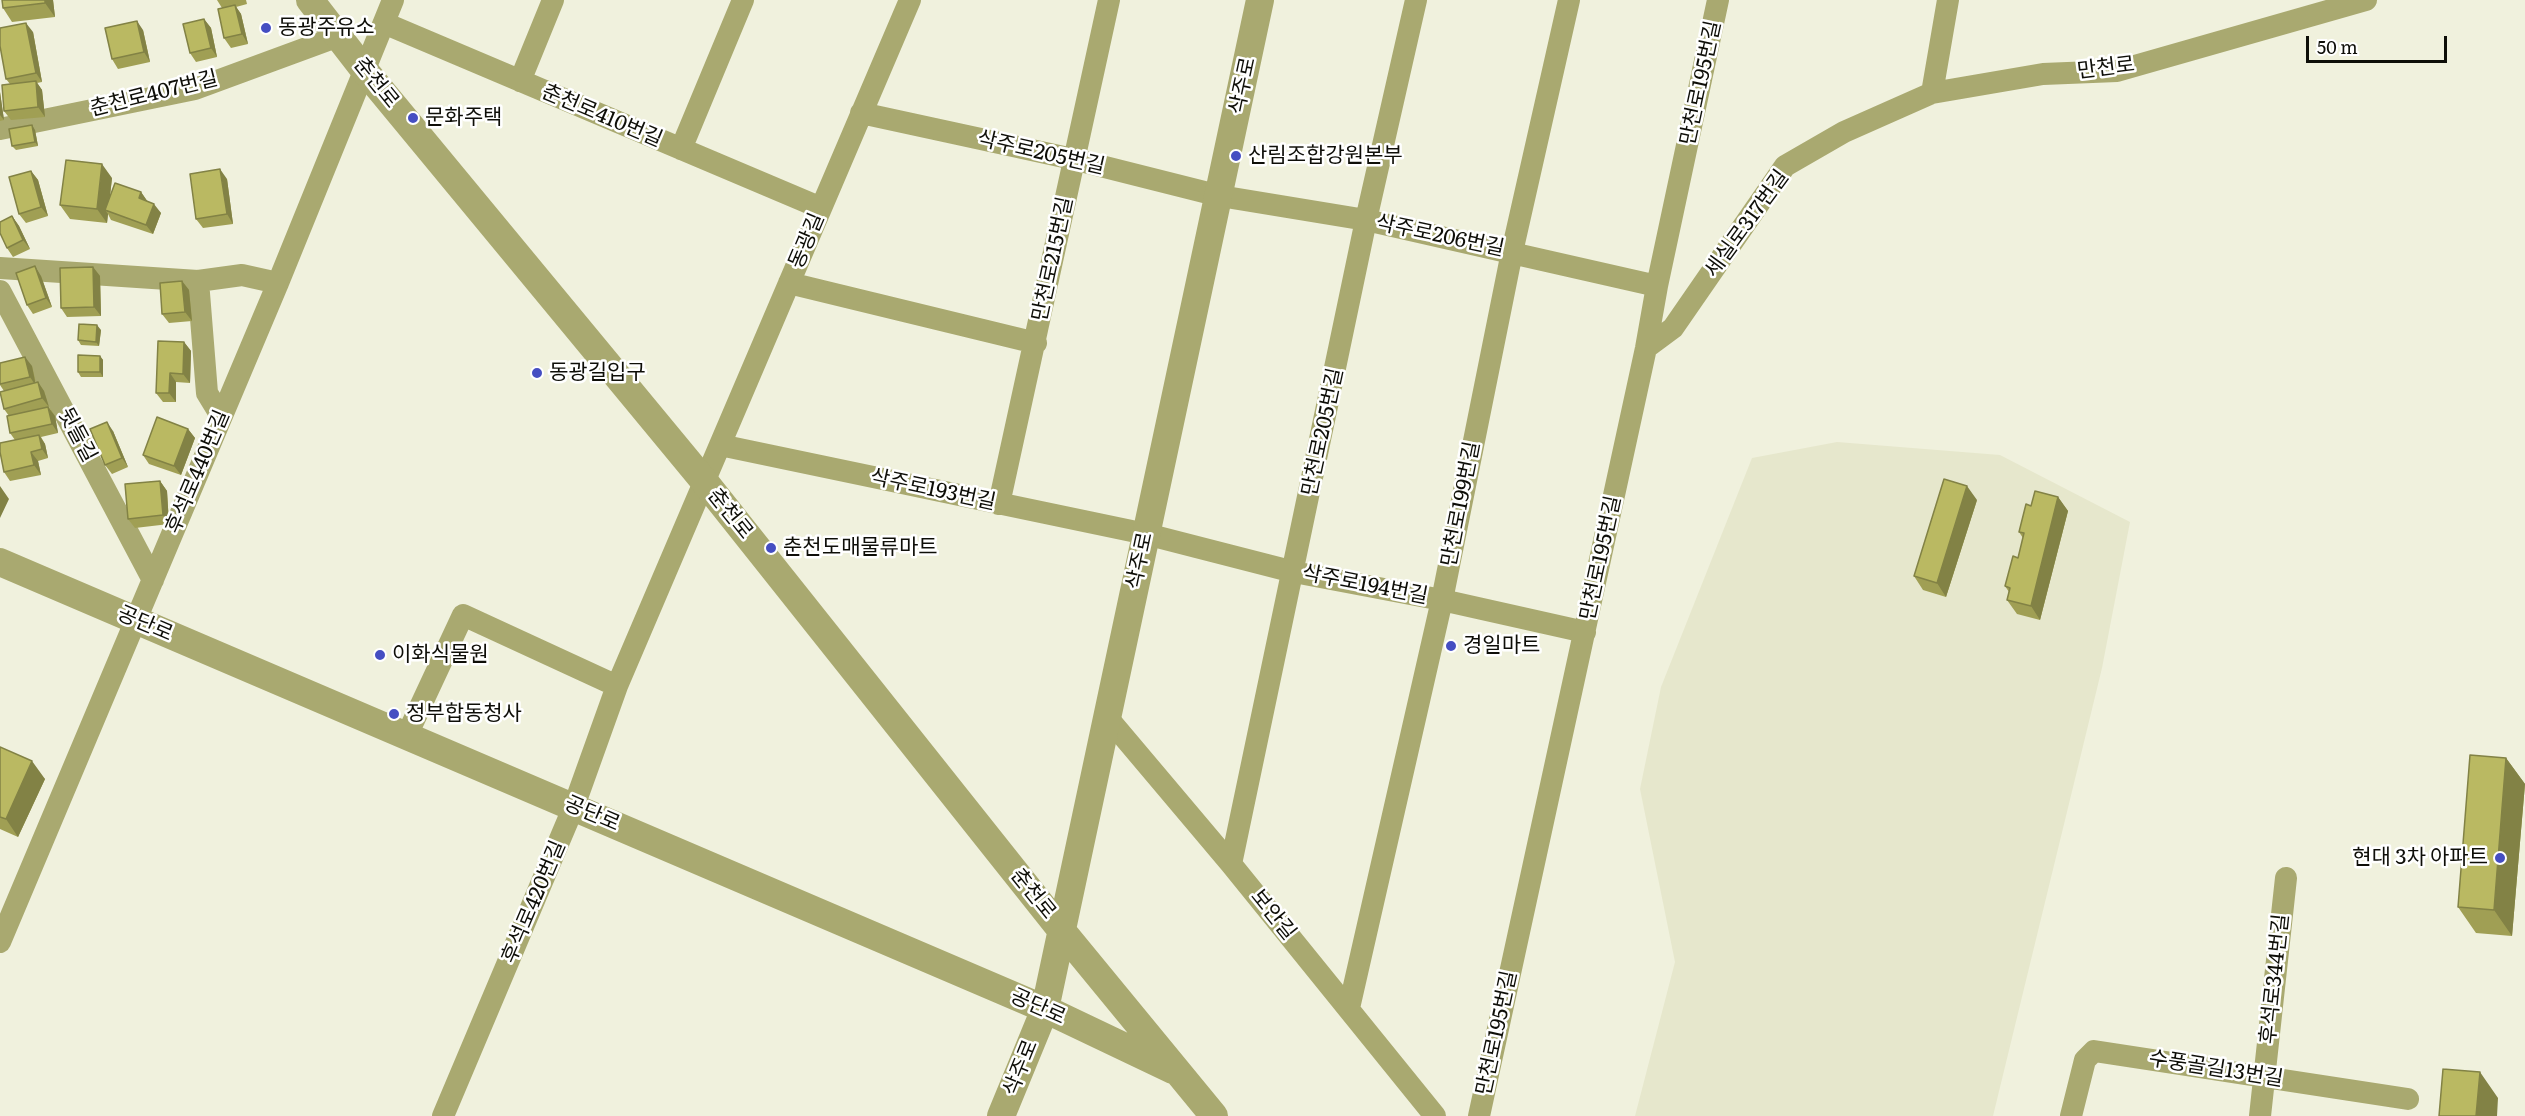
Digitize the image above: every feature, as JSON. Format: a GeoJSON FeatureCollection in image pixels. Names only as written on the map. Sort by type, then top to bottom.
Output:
{"type":"FeatureCollection","features":[{"type":"Feature","properties":{"kind":"street","name":"춘천로"},"geometry":{"type":"LineString","coordinates":[[310,0],[365,71],[704,481],[1062,931],[1214,1116]]}},
{"type":"Feature","properties":{"kind":"street","name":"후석로440번길"},"geometry":{"type":"LineString","coordinates":[[0,942],[278,284],[393,0]]}},
{"type":"Feature","properties":{"kind":"street"},"geometry":{"type":"LineString","coordinates":[[520,81],[554,0]]}},
{"type":"Feature","properties":{"kind":"street"},"geometry":{"type":"LineString","coordinates":[[681,149],[743,0]]}},
{"type":"Feature","properties":{"kind":"street","name":"동광길"},"geometry":{"type":"LineString","coordinates":[[704,481],[910,0]]}},
{"type":"Feature","properties":{"kind":"street","name":"만천로215번길"},"geometry":{"type":"LineString","coordinates":[[999,504],[1036,343],[1073,159],[1109,0]]}},
{"type":"Feature","properties":{"kind":"street","name":"삭주로"},"geometry":{"type":"LineString","coordinates":[[1001,1116],[1045,1009],[1260,0]]}},
{"type":"Feature","properties":{"kind":"street","name":"만천로205번길"},"geometry":{"type":"LineString","coordinates":[[1231,864],[1366,220],[1416,0]]}},
{"type":"Feature","properties":{"kind":"street","name":"만천로199번길"},"geometry":{"type":"LineString","coordinates":[[1349,1008],[1442,600],[1512,252],[1569,0]]}},
{"type":"Feature","properties":{"kind":"street","name":"만천로195번길"},"geometry":{"type":"LineString","coordinates":[[1479,1116],[1646,348],[1718,0]]}},
{"type":"Feature","properties":{"kind":"street"},"geometry":{"type":"LineString","coordinates":[[1932,93],[1948,0]]}},
{"type":"Feature","properties":{"kind":"street","name":"만천로"},"geometry":{"type":"LineString","coordinates":[[1932,93],[2043,74],[2116,71],[2366,0]]}},
{"type":"Feature","properties":{"kind":"street","name":"춘천로410번길"},"geometry":{"type":"LineString","coordinates":[[384,23],[821,208]]}},
{"type":"Feature","properties":{"kind":"street","name":"춘천로407번길"},"geometry":{"type":"LineString","coordinates":[[0,129],[195,89],[339,36]]}},
{"type":"Feature","properties":{"kind":"street","name":"세실로317번길"},"geometry":{"type":"LineString","coordinates":[[1646,348],[1673,328],[1785,166],[1844,132],[1932,93]]}},
{"type":"Feature","properties":{"kind":"street","name":"삭주로205번길"},"geometry":{"type":"LineString","coordinates":[[861,113],[1073,159],[1220,195]]}},
{"type":"Feature","properties":{"kind":"street","name":"삭주로206번길"},"geometry":{"type":"LineString","coordinates":[[1220,195],[1366,220],[1657,286]]}},
{"type":"Feature","properties":{"kind":"street"},"geometry":{"type":"LineString","coordinates":[[0,268],[198,281],[242,275],[278,284]]}},
{"type":"Feature","properties":{"kind":"street"},"geometry":{"type":"LineString","coordinates":[[198,281],[207,393],[221,416]]}},
{"type":"Feature","properties":{"kind":"street","name":"만천로215번길"},"geometry":{"type":"LineString","coordinates":[[789,283],[1036,343]]}},
{"type":"Feature","properties":{"kind":"street","name":"뒷들길"},"geometry":{"type":"LineString","coordinates":[[0,291],[153,580]]}},
{"type":"Feature","properties":{"kind":"street","name":"삭주로193번길"},"geometry":{"type":"LineString","coordinates":[[720,445],[1146,534]]}},
{"type":"Feature","properties":{"kind":"street","name":"후석로420번길"},"geometry":{"type":"LineString","coordinates":[[443,1116],[574,806],[617,686],[704,481]]}},
{"type":"Feature","properties":{"kind":"street","name":"삭주로194번길"},"geometry":{"type":"LineString","coordinates":[[1146,534],[1294,572],[1442,600],[1585,632]]}},
{"type":"Feature","properties":{"kind":"street","name":"공단로"},"geometry":{"type":"LineString","coordinates":[[0,562],[1045,1009],[1180,1074]]}},
{"type":"Feature","properties":{"kind":"street"},"geometry":{"type":"LineString","coordinates":[[407,735],[463,615],[617,686]]}},
{"type":"Feature","properties":{"kind":"street","name":"보안길"},"geometry":{"type":"LineString","coordinates":[[1107,717],[1231,864],[1435,1116]]}},
{"type":"Feature","properties":{"kind":"street","name":"후석로344번길"},"geometry":{"type":"LineString","coordinates":[[2260,1116],[2286,878]]}},
{"type":"Feature","properties":{"kind":"street","name":"수풍골길13번길"},"geometry":{"type":"LineString","coordinates":[[2071,1116],[2085,1060],[2094,1050],[2408,1099]]}},
{"type":"Feature","properties":{"kind":"shaded area"},"geometry":{"type":"Polygon","coordinates":[[[1837,442],[2000,455],[2130,522],[2102,668],[1993,1116],[1635,1116],[1675,962],[1640,789],[1661,687],[1752,458],[1837,442]]]}},
{"type":"Feature","properties":{"kind":"building"},"geometry":{"type":"Polygon","coordinates":[[[2,0],[45,0],[45,3],[3,8],[2,0]]]}},
{"type":"Feature","properties":{"kind":"building"},"geometry":{"type":"Polygon","coordinates":[[[235,5],[242,34],[224,38],[218,9],[235,5]]]}},
{"type":"Feature","properties":{"kind":"building"},"geometry":{"type":"Polygon","coordinates":[[[204,19],[211,48],[190,53],[183,24],[204,19]]]}},
{"type":"Feature","properties":{"kind":"building"},"geometry":{"type":"Polygon","coordinates":[[[137,21],[144,52],[112,59],[105,28],[137,21]]]}},
{"type":"Feature","properties":{"kind":"building"},"geometry":{"type":"Polygon","coordinates":[[[26,23],[36,73],[6,79],[0,46],[0,28],[26,23]]]}},
{"type":"Feature","properties":{"kind":"building"},"geometry":{"type":"Polygon","coordinates":[[[36,81],[38,107],[4,111],[2,85],[36,81]]]}},
{"type":"Feature","properties":{"kind":"building"},"geometry":{"type":"Polygon","coordinates":[[[32,125],[35,142],[12,146],[9,129],[32,125]]]}},
{"type":"Feature","properties":{"kind":"building"},"geometry":{"type":"Polygon","coordinates":[[[66,160],[102,164],[97,209],[60,205],[66,160]]]}},
{"type":"Feature","properties":{"kind":"building"},"geometry":{"type":"Polygon","coordinates":[[[220,169],[227,214],[196,219],[190,174],[220,169]]]}},
{"type":"Feature","properties":{"kind":"building"},"geometry":{"type":"Polygon","coordinates":[[[31,171],[41,207],[19,214],[9,177],[31,171]]]}},
{"type":"Feature","properties":{"kind":"building"},"geometry":{"type":"Polygon","coordinates":[[[115,183],[141,192],[139,198],[154,204],[146,225],[105,210],[115,183]]]}},
{"type":"Feature","properties":{"kind":"building"},"geometry":{"type":"Polygon","coordinates":[[[12,216],[23,240],[7,248],[0,233],[0,222],[12,216]]]}},
{"type":"Feature","properties":{"kind":"building"},"geometry":{"type":"Polygon","coordinates":[[[35,266],[46,298],[27,305],[16,273],[35,266]]]}},
{"type":"Feature","properties":{"kind":"building"},"geometry":{"type":"Polygon","coordinates":[[[93,267],[94,307],[61,308],[60,268],[93,267]]]}},
{"type":"Feature","properties":{"kind":"building"},"geometry":{"type":"Polygon","coordinates":[[[182,281],[185,312],[162,314],[160,283],[182,281]]]}},
{"type":"Feature","properties":{"kind":"building"},"geometry":{"type":"Polygon","coordinates":[[[79,324],[97,325],[96,342],[78,340],[79,324]]]}},
{"type":"Feature","properties":{"kind":"building"},"geometry":{"type":"Polygon","coordinates":[[[158,341],[184,342],[183,374],[170,373],[169,393],[156,393],[158,341]]]}},
{"type":"Feature","properties":{"kind":"building"},"geometry":{"type":"Polygon","coordinates":[[[78,355],[100,356],[100,372],[78,372],[78,355]]]}},
{"type":"Feature","properties":{"kind":"building"},"geometry":{"type":"Polygon","coordinates":[[[25,357],[30,377],[0,384],[0,363],[25,357]]]}},
{"type":"Feature","properties":{"kind":"building"},"geometry":{"type":"Polygon","coordinates":[[[38,382],[42,398],[4,409],[0,392],[38,382]]]}},
{"type":"Feature","properties":{"kind":"building"},"geometry":{"type":"Polygon","coordinates":[[[48,407],[52,424],[10,433],[7,416],[48,407]]]}},
{"type":"Feature","properties":{"kind":"building"},"geometry":{"type":"Polygon","coordinates":[[[157,417],[188,429],[174,466],[143,455],[157,417]]]}},
{"type":"Feature","properties":{"kind":"building"},"geometry":{"type":"Polygon","coordinates":[[[107,422],[122,458],[105,465],[90,429],[107,422]]]}},
{"type":"Feature","properties":{"kind":"building"},"geometry":{"type":"Polygon","coordinates":[[[39,435],[42,449],[31,452],[34,465],[4,472],[0,443],[39,435]]]}},
{"type":"Feature","properties":{"kind":"building"},"geometry":{"type":"Polygon","coordinates":[[[1944,479],[1967,486],[1937,583],[1914,576],[1944,479]]]}},
{"type":"Feature","properties":{"kind":"building"},"geometry":{"type":"Polygon","coordinates":[[[160,481],[163,515],[128,519],[125,484],[160,481]]]}},
{"type":"Feature","properties":{"kind":"building"},"geometry":{"type":"Polygon","coordinates":[[[2035,491],[2058,497],[2031,606],[2007,600],[2010,588],[2005,586],[2013,556],[2018,558],[2024,533],[2019,532],[2026,504],[2031,506],[2035,491]]]}},
{"type":"Feature","properties":{"kind":"building"},"geometry":{"type":"Polygon","coordinates":[[[0,747],[32,761],[6,819],[0,817],[0,747]]]}},
{"type":"Feature","properties":{"kind":"building"},"geometry":{"type":"Polygon","coordinates":[[[2470,755],[2506,758],[2494,910],[2458,907],[2470,755]]]}},
{"type":"Feature","properties":{"kind":"building"},"geometry":{"type":"Polygon","coordinates":[[[2443,1069],[2480,1072],[2476,1116],[2439,1116],[2443,1069]]]}},
{"type":"Feature","properties":{"kind":"place","name":"동광주유소"},"geometry":{"type":"Point","coordinates":[266,28]}},
{"type":"Feature","properties":{"kind":"place","name":"문화주택"},"geometry":{"type":"Point","coordinates":[413,118]}},
{"type":"Feature","properties":{"kind":"place","name":"산림조합강원본부"},"geometry":{"type":"Point","coordinates":[1236,156]}},
{"type":"Feature","properties":{"kind":"place","name":"동광길입구"},"geometry":{"type":"Point","coordinates":[537,373]}},
{"type":"Feature","properties":{"kind":"place","name":"춘천도매물류마트"},"geometry":{"type":"Point","coordinates":[771,548]}},
{"type":"Feature","properties":{"kind":"place","name":"경일마트"},"geometry":{"type":"Point","coordinates":[1451,646]}},
{"type":"Feature","properties":{"kind":"place","name":"이화식물원"},"geometry":{"type":"Point","coordinates":[380,655]}},
{"type":"Feature","properties":{"kind":"place","name":"정부합동청사"},"geometry":{"type":"Point","coordinates":[394,714]}},
{"type":"Feature","properties":{"kind":"place","name":"현대 3차 아파트"},"geometry":{"type":"Point","coordinates":[2500,858]}}]}
